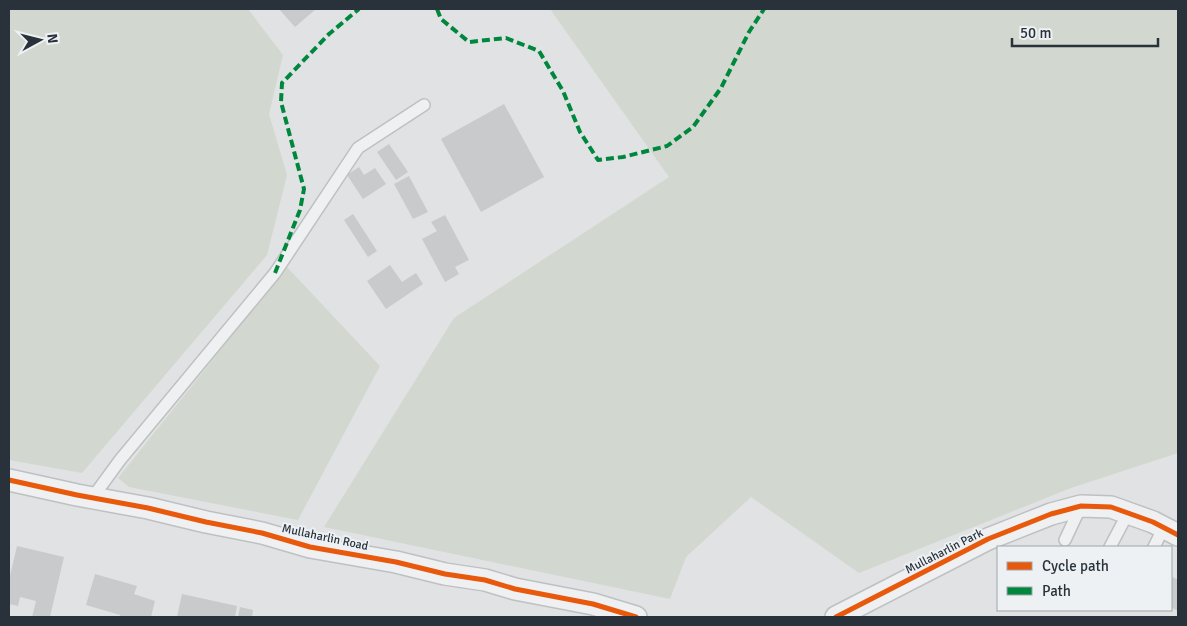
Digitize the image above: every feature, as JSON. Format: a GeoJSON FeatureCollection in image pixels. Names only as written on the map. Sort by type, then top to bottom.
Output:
{"type":"FeatureCollection","features":[{"type":"Feature","properties":{"kind":"street","name":"Mullaharlin Road"},"geometry":{"type":"LineString","coordinates":[[9,480],[262,533],[310,547],[396,562],[444,574],[485,580],[515,589],[593,604],[636,617]]}},
{"type":"Feature","properties":{"kind":"street","name":"Mullaharlin Park"},"geometry":{"type":"LineString","coordinates":[[836,617],[988,539],[1051,514],[1081,506],[1111,507],[1171,531]]}},
{"type":"Feature","properties":{"kind":"lane"},"geometry":{"type":"LineString","coordinates":[[93,497],[120,460],[275,273],[358,148],[424,105]]}},
{"type":"Feature","properties":{"kind":"lane"},"geometry":{"type":"LineString","coordinates":[[1065,540],[1081,506]]}},
{"type":"Feature","properties":{"kind":"lane"},"geometry":{"type":"LineString","coordinates":[[1111,546],[1128,513]]}},
{"type":"Feature","properties":{"kind":"lane"},"geometry":{"type":"LineString","coordinates":[[1155,546],[1171,531]]}},
{"type":"Feature","properties":{"kind":"shaded area"},"geometry":{"type":"Polygon","coordinates":[[[9,9],[248,9],[283,55],[269,114],[287,175],[267,255],[82,473],[9,460],[9,9]]]}},
{"type":"Feature","properties":{"kind":"shaded area"},"geometry":{"type":"Polygon","coordinates":[[[550,9],[1178,9],[1178,453],[1071,488],[859,573],[751,497],[686,557],[670,599],[324,527],[454,318],[669,177],[550,9]]]}},
{"type":"Feature","properties":{"kind":"shaded area"},"geometry":{"type":"Polygon","coordinates":[[[287,267],[380,366],[298,520],[129,487],[118,478],[287,267]]]}},
{"type":"Feature","properties":{"kind":"building"},"geometry":{"type":"Polygon","coordinates":[[[279,9],[316,9],[295,27],[279,9]]]}},
{"type":"Feature","properties":{"kind":"building"},"geometry":{"type":"Polygon","coordinates":[[[504,104],[544,177],[481,212],[441,139],[504,104]]]}},
{"type":"Feature","properties":{"kind":"building"},"geometry":{"type":"Polygon","coordinates":[[[389,144],[408,172],[396,180],[377,152],[389,144]]]}},
{"type":"Feature","properties":{"kind":"building"},"geometry":{"type":"Polygon","coordinates":[[[359,167],[364,175],[375,168],[386,184],[363,199],[347,175],[359,167]]]}},
{"type":"Feature","properties":{"kind":"building"},"geometry":{"type":"Polygon","coordinates":[[[409,176],[428,212],[413,219],[394,184],[409,176]]]}},
{"type":"Feature","properties":{"kind":"building"},"geometry":{"type":"Polygon","coordinates":[[[353,214],[377,251],[368,257],[344,220],[353,214]]]}},
{"type":"Feature","properties":{"kind":"building"},"geometry":{"type":"Polygon","coordinates":[[[445,215],[469,260],[455,267],[459,274],[445,282],[422,239],[437,231],[431,222],[445,215]]]}},
{"type":"Feature","properties":{"kind":"building"},"geometry":{"type":"Polygon","coordinates":[[[390,265],[402,282],[416,273],[423,284],[386,309],[367,281],[390,265]]]}},
{"type":"Feature","properties":{"kind":"building"},"geometry":{"type":"Polygon","coordinates":[[[17,546],[64,557],[50,617],[32,617],[36,601],[20,597],[18,606],[9,604],[9,580],[17,546]]]}},
{"type":"Feature","properties":{"kind":"building"},"geometry":{"type":"Polygon","coordinates":[[[95,574],[137,586],[134,594],[155,601],[151,617],[120,617],[120,615],[86,605],[95,574]]]}},
{"type":"Feature","properties":{"kind":"building"},"geometry":{"type":"Polygon","coordinates":[[[1173,577],[1178,580],[1178,611],[1172,608],[1173,577]]]}},
{"type":"Feature","properties":{"kind":"building"},"geometry":{"type":"Polygon","coordinates":[[[182,594],[237,606],[235,617],[177,617],[182,594]]]}},
{"type":"Feature","properties":{"kind":"building"},"geometry":{"type":"Polygon","coordinates":[[[240,607],[253,610],[252,617],[238,617],[240,607]]]}},
{"type":"Feature","properties":{"kind":"marked path"},"geometry":{"type":"LineString","coordinates":[[275,273],[300,210],[304,189],[281,102],[282,83],[329,34],[359,9]]}},
{"type":"Feature","properties":{"kind":"marked path"},"geometry":{"type":"LineString","coordinates":[[437,9],[441,19],[469,42],[506,38],[539,51],[563,91],[580,132],[598,160],[623,157],[667,146],[693,127],[721,88],[749,32],[764,9]]}},
{"type":"Feature","properties":{"kind":"cycle path"},"geometry":{"type":"LineString","coordinates":[[9,480],[262,533],[310,547],[396,562],[445,574],[485,580],[515,589],[593,604],[636,617]]}},
{"type":"Feature","properties":{"kind":"cycle path"},"geometry":{"type":"LineString","coordinates":[[836,617],[988,539],[1051,514],[1081,506],[1111,507],[1153,522],[1178,535]]}}]}
